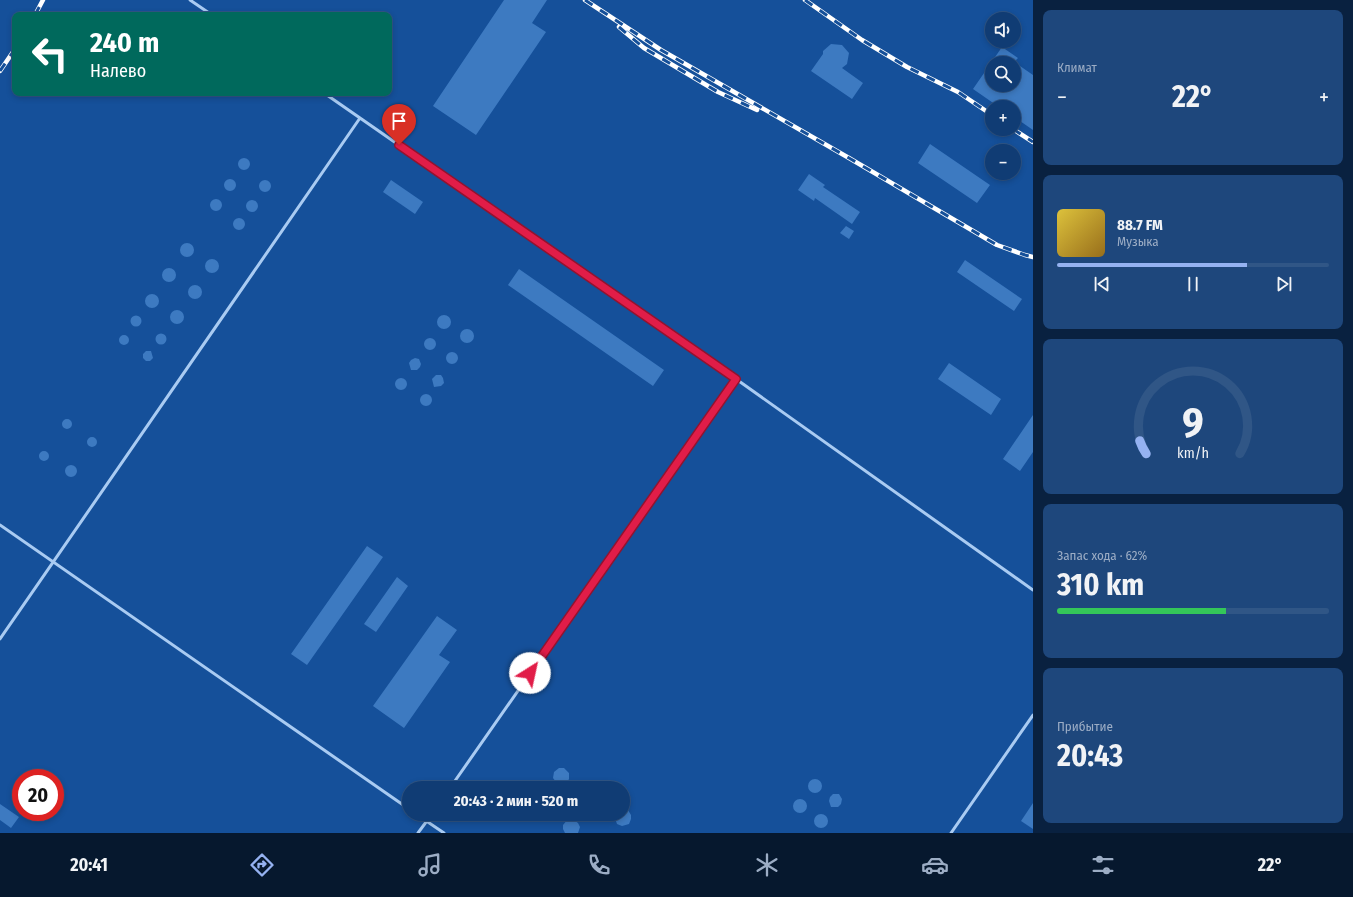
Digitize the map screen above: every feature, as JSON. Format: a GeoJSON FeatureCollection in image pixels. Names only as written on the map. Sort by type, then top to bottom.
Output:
{"type":"FeatureCollection","features":[{"type":"Feature","properties":{"kind":"lane"},"geometry":{"type":"LineString","coordinates":[[190,0],[208,12]]}},
{"type":"Feature","properties":{"kind":"lane"},"geometry":{"type":"LineString","coordinates":[[328,96],[736,379],[1033,590]]}},
{"type":"Feature","properties":{"kind":"lane"},"geometry":{"type":"LineString","coordinates":[[0,639],[360,118]]}},
{"type":"Feature","properties":{"kind":"lane"},"geometry":{"type":"LineString","coordinates":[[455,781],[736,379]]}},
{"type":"Feature","properties":{"kind":"lane"},"geometry":{"type":"LineString","coordinates":[[0,525],[402,804]]}},
{"type":"Feature","properties":{"kind":"lane"},"geometry":{"type":"LineString","coordinates":[[951,833],[1033,715]]}},
{"type":"Feature","properties":{"kind":"lane"},"geometry":{"type":"LineString","coordinates":[[418,833],[426,821],[444,833]]}},
{"type":"Feature","properties":{"kind":"building"},"geometry":{"type":"Polygon","coordinates":[[[504,0],[547,0],[532,23],[546,32],[476,135],[433,106],[504,0]]]}},
{"type":"Feature","properties":{"kind":"building"},"geometry":{"type":"Polygon","coordinates":[[[831,44],[842,45],[849,53],[847,64],[842,68],[863,83],[852,99],[811,71],[823,54],[823,51],[831,44]]]}},
{"type":"Feature","properties":{"kind":"building"},"geometry":{"type":"Polygon","coordinates":[[[1001,48],[1015,56],[996,56],[1001,48]]]}},
{"type":"Feature","properties":{"kind":"building"},"geometry":{"type":"Polygon","coordinates":[[[1021,67],[1033,75],[1033,130],[1021,122],[1021,100],[989,100],[973,89],[985,72],[985,92],[1021,92],[1021,67]]]}},
{"type":"Feature","properties":{"kind":"building"},"geometry":{"type":"Polygon","coordinates":[[[930,144],[990,185],[977,203],[918,163],[930,144]]]}},
{"type":"Feature","properties":{"kind":"building"},"geometry":{"type":"Polygon","coordinates":[[[242,158],[246,158],[250,164],[246,170],[242,170],[238,166],[238,162],[242,158]]]}},
{"type":"Feature","properties":{"kind":"building"},"geometry":{"type":"Polygon","coordinates":[[[809,174],[825,185],[823,187],[860,212],[852,224],[815,198],[814,201],[798,190],[809,174]]]}},
{"type":"Feature","properties":{"kind":"building"},"geometry":{"type":"Polygon","coordinates":[[[228,179],[232,179],[236,185],[232,191],[228,191],[224,187],[224,183],[228,179]]]}},
{"type":"Feature","properties":{"kind":"building"},"geometry":{"type":"Polygon","coordinates":[[[263,180],[267,180],[271,186],[267,192],[263,192],[259,188],[259,184],[263,180]]]}},
{"type":"Feature","properties":{"kind":"building"},"geometry":{"type":"Polygon","coordinates":[[[391,180],[423,202],[415,214],[383,192],[391,180]]]}},
{"type":"Feature","properties":{"kind":"building"},"geometry":{"type":"Polygon","coordinates":[[[214,199],[218,199],[222,205],[218,211],[214,211],[210,207],[210,203],[214,199]]]}},
{"type":"Feature","properties":{"kind":"building"},"geometry":{"type":"Polygon","coordinates":[[[250,200],[254,200],[258,206],[254,212],[250,212],[246,208],[246,204],[250,200]]]}},
{"type":"Feature","properties":{"kind":"building"},"geometry":{"type":"Polygon","coordinates":[[[237,218],[241,218],[245,224],[241,230],[237,230],[233,226],[233,222],[237,218]]]}},
{"type":"Feature","properties":{"kind":"building"},"geometry":{"type":"Polygon","coordinates":[[[846,226],[854,231],[849,239],[840,233],[846,226]]]}},
{"type":"Feature","properties":{"kind":"building"},"geometry":{"type":"Polygon","coordinates":[[[184,243],[190,243],[194,247],[194,253],[190,257],[184,257],[180,253],[180,247],[184,243]]]}},
{"type":"Feature","properties":{"kind":"building"},"geometry":{"type":"Polygon","coordinates":[[[209,259],[215,259],[219,263],[219,269],[215,273],[209,273],[205,269],[205,263],[209,259]]]}},
{"type":"Feature","properties":{"kind":"building"},"geometry":{"type":"Polygon","coordinates":[[[965,260],[1022,299],[1014,311],[957,272],[965,260]]]}},
{"type":"Feature","properties":{"kind":"building"},"geometry":{"type":"Polygon","coordinates":[[[166,268],[172,268],[176,272],[176,278],[172,282],[166,282],[162,278],[162,272],[166,268]]]}},
{"type":"Feature","properties":{"kind":"building"},"geometry":{"type":"Polygon","coordinates":[[[519,269],[664,370],[653,386],[508,285],[519,269]]]}},
{"type":"Feature","properties":{"kind":"building"},"geometry":{"type":"Polygon","coordinates":[[[192,285],[198,285],[202,289],[202,295],[198,299],[192,299],[188,295],[188,289],[192,285]]]}},
{"type":"Feature","properties":{"kind":"building"},"geometry":{"type":"Polygon","coordinates":[[[149,294],[155,294],[159,298],[159,304],[155,308],[149,308],[145,304],[145,298],[149,294]]]}},
{"type":"Feature","properties":{"kind":"building"},"geometry":{"type":"Polygon","coordinates":[[[174,310],[180,310],[184,314],[184,320],[180,324],[174,324],[170,320],[170,314],[174,310]]]}},
{"type":"Feature","properties":{"kind":"building"},"geometry":{"type":"Polygon","coordinates":[[[136,315],[140,317],[142,321],[140,325],[136,327],[132,325],[130,321],[132,317],[136,315]]]}},
{"type":"Feature","properties":{"kind":"building"},"geometry":{"type":"Polygon","coordinates":[[[441,315],[447,315],[451,319],[451,325],[447,329],[441,329],[437,325],[437,319],[441,315]]]}},
{"type":"Feature","properties":{"kind":"building"},"geometry":{"type":"Polygon","coordinates":[[[464,329],[470,329],[474,333],[474,339],[470,343],[464,343],[460,339],[460,333],[464,329]]]}},
{"type":"Feature","properties":{"kind":"building"},"geometry":{"type":"Polygon","coordinates":[[[161,333],[165,335],[167,339],[165,343],[161,345],[157,343],[155,339],[157,335],[161,333]]]}},
{"type":"Feature","properties":{"kind":"building"},"geometry":{"type":"Polygon","coordinates":[[[122,335],[126,335],[128,336],[128,344],[122,345],[119,342],[119,338],[122,335]]]}},
{"type":"Feature","properties":{"kind":"building"},"geometry":{"type":"Polygon","coordinates":[[[432,338],[435,339],[435,349],[428,350],[425,349],[424,342],[425,339],[432,338]]]}},
{"type":"Feature","properties":{"kind":"building"},"geometry":{"type":"Polygon","coordinates":[[[146,351],[151,351],[153,358],[150,361],[146,361],[143,358],[143,354],[146,351]]]}},
{"type":"Feature","properties":{"kind":"building"},"geometry":{"type":"Polygon","coordinates":[[[454,352],[457,353],[457,363],[450,364],[447,363],[446,356],[447,353],[454,352]]]}},
{"type":"Feature","properties":{"kind":"building"},"geometry":{"type":"Polygon","coordinates":[[[415,358],[419,359],[421,364],[420,367],[417,370],[411,370],[409,363],[415,358]]]}},
{"type":"Feature","properties":{"kind":"building"},"geometry":{"type":"Polygon","coordinates":[[[949,363],[1001,399],[991,415],[938,379],[949,363]]]}},
{"type":"Feature","properties":{"kind":"building"},"geometry":{"type":"Polygon","coordinates":[[[436,375],[441,375],[444,383],[441,386],[434,387],[432,379],[436,375]]]}},
{"type":"Feature","properties":{"kind":"building"},"geometry":{"type":"Polygon","coordinates":[[[399,378],[403,378],[407,384],[403,390],[399,390],[395,386],[395,382],[399,378]]]}},
{"type":"Feature","properties":{"kind":"building"},"geometry":{"type":"Polygon","coordinates":[[[424,394],[428,394],[432,400],[428,406],[424,406],[420,402],[420,398],[424,394]]]}},
{"type":"Feature","properties":{"kind":"building"},"geometry":{"type":"Polygon","coordinates":[[[1033,415],[1033,452],[1020,471],[1003,459],[1033,415]]]}},
{"type":"Feature","properties":{"kind":"building"},"geometry":{"type":"Polygon","coordinates":[[[65,419],[69,419],[71,420],[71,428],[65,429],[62,426],[62,422],[65,419]]]}},
{"type":"Feature","properties":{"kind":"building"},"geometry":{"type":"Polygon","coordinates":[[[90,437],[94,437],[96,438],[96,446],[90,447],[87,444],[87,440],[90,437]]]}},
{"type":"Feature","properties":{"kind":"building"},"geometry":{"type":"Polygon","coordinates":[[[42,451],[46,451],[48,452],[48,460],[42,461],[39,458],[39,454],[42,451]]]}},
{"type":"Feature","properties":{"kind":"building"},"geometry":{"type":"Polygon","coordinates":[[[69,465],[73,465],[77,471],[73,477],[69,477],[65,473],[65,469],[69,465]]]}},
{"type":"Feature","properties":{"kind":"building"},"geometry":{"type":"Polygon","coordinates":[[[367,546],[383,557],[307,665],[291,654],[367,546]]]}},
{"type":"Feature","properties":{"kind":"building"},"geometry":{"type":"Polygon","coordinates":[[[397,577],[408,586],[376,632],[364,624],[397,577]]]}},
{"type":"Feature","properties":{"kind":"building"},"geometry":{"type":"Polygon","coordinates":[[[437,616],[457,630],[439,655],[450,662],[404,728],[373,706],[437,616]]]}},
{"type":"Feature","properties":{"kind":"building"},"geometry":{"type":"Polygon","coordinates":[[[559,768],[564,768],[569,773],[569,779],[568,781],[555,781],[553,778],[554,772],[559,768]]]}},
{"type":"Feature","properties":{"kind":"building"},"geometry":{"type":"Polygon","coordinates":[[[815,779],[820,781],[822,786],[820,791],[815,793],[810,791],[808,786],[810,781],[815,779]]]}},
{"type":"Feature","properties":{"kind":"building"},"geometry":{"type":"Polygon","coordinates":[[[833,794],[839,794],[842,799],[841,804],[838,807],[831,807],[829,801],[833,794]]]}},
{"type":"Feature","properties":{"kind":"building"},"geometry":{"type":"Polygon","coordinates":[[[800,799],[805,801],[807,806],[805,811],[800,813],[795,811],[793,806],[795,801],[800,799]]]}},
{"type":"Feature","properties":{"kind":"building"},"geometry":{"type":"Polygon","coordinates":[[[1033,803],[1033,829],[1021,821],[1033,803]]]}},
{"type":"Feature","properties":{"kind":"building"},"geometry":{"type":"Polygon","coordinates":[[[0,804],[12,812],[12,821],[16,821],[11,828],[0,820],[0,804]]]}},
{"type":"Feature","properties":{"kind":"building"},"geometry":{"type":"Polygon","coordinates":[[[630,813],[631,819],[629,824],[622,826],[617,824],[616,821],[630,821],[630,813]]]}},
{"type":"Feature","properties":{"kind":"building"},"geometry":{"type":"Polygon","coordinates":[[[821,814],[826,816],[828,821],[826,826],[821,828],[816,826],[814,821],[816,816],[821,814]]]}},
{"type":"Feature","properties":{"kind":"building"},"geometry":{"type":"Polygon","coordinates":[[[566,821],[575,821],[580,827],[578,833],[565,833],[563,825],[566,821]]]}},
{"type":"Feature","properties":{"kind":"railway"},"geometry":{"type":"LineString","coordinates":[[37,12],[43,0]]}},
{"type":"Feature","properties":{"kind":"railway"},"geometry":{"type":"LineString","coordinates":[[585,0],[661,50],[997,245],[1033,257]]}},
{"type":"Feature","properties":{"kind":"railway"},"geometry":{"type":"LineString","coordinates":[[805,0],[862,40],[907,67],[958,92],[985,110]]}},
{"type":"Feature","properties":{"kind":"railway"},"geometry":{"type":"LineString","coordinates":[[619,27],[644,48],[718,92],[757,110]]}},
{"type":"Feature","properties":{"kind":"railway"},"geometry":{"type":"LineString","coordinates":[[0,71],[12,53]]}},
{"type":"Feature","properties":{"kind":"railway"},"geometry":{"type":"LineString","coordinates":[[1021,134],[1033,142]]}},
{"type":"Feature","properties":{"kind":"route"},"geometry":{"type":"LineString","coordinates":[[399,145],[736,379],[530,673]]}}]}
